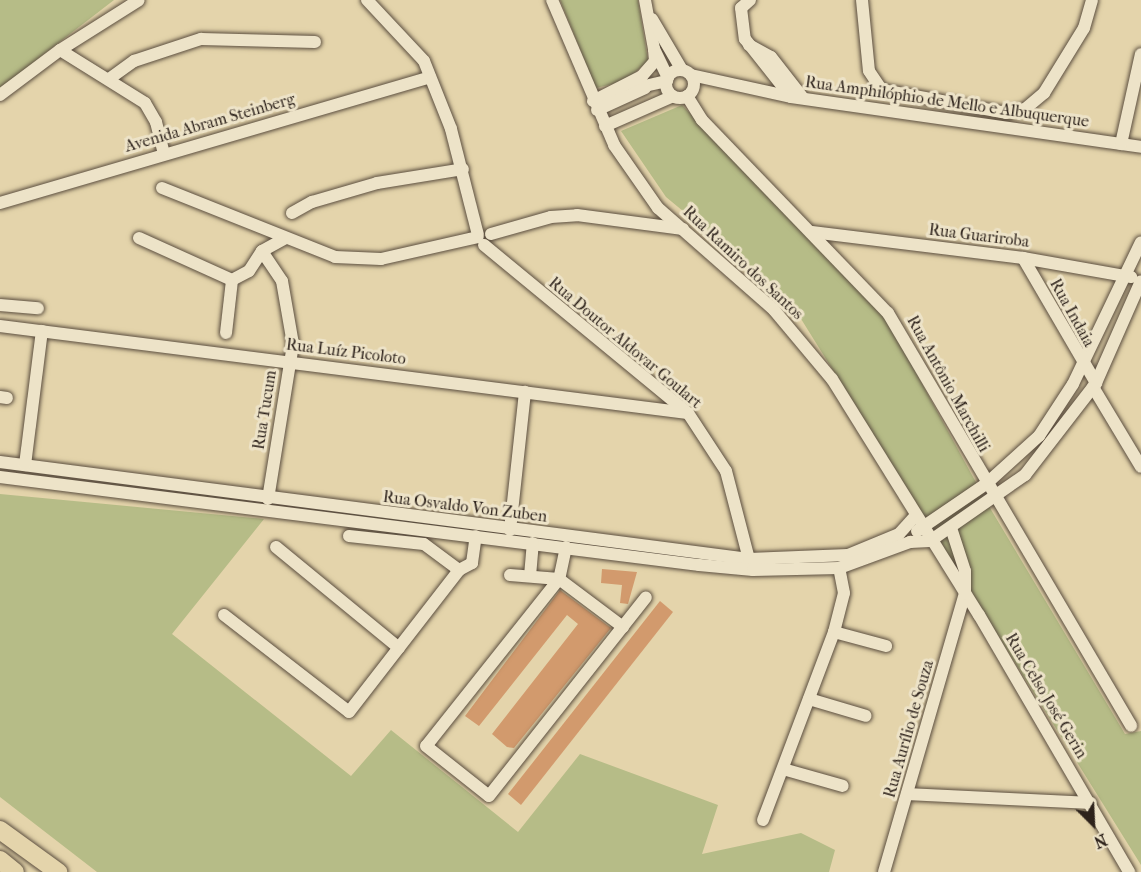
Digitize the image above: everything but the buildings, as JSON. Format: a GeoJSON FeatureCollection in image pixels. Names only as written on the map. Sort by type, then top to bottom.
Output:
{"type":"FeatureCollection","features":[{"type":"Feature","properties":{"kind":"highway"},"geometry":{"type":"LineString","coordinates":[[0,825],[58,872]]}},
{"type":"Feature","properties":{"kind":"highway"},"geometry":{"type":"LineString","coordinates":[[0,830],[31,851]]}},
{"type":"Feature","properties":{"kind":"highway"},"geometry":{"type":"LineString","coordinates":[[0,860],[15,872]]}},
{"type":"Feature","properties":{"kind":"street"},"geometry":{"type":"LineString","coordinates":[[0,95],[60,50],[139,0]]}},
{"type":"Feature","properties":{"kind":"street","name":"Rua Doutor Aldovar Goulart"},"geometry":{"type":"LineString","coordinates":[[368,0],[424,61],[463,170],[472,206],[485,236],[502,262],[688,413],[726,471],[749,560]]}},
{"type":"Feature","properties":{"kind":"street","name":"Rua Ramiro dos Santos"},"geometry":{"type":"LineString","coordinates":[[552,0],[605,126],[658,208],[801,340],[832,379],[930,541]]}},
{"type":"Feature","properties":{"kind":"street"},"geometry":{"type":"LineString","coordinates":[[750,0],[741,8],[748,45],[797,98]]}},
{"type":"Feature","properties":{"kind":"street"},"geometry":{"type":"LineString","coordinates":[[862,0],[869,72],[882,90],[1006,113],[1024,109],[1044,93],[1084,28],[1092,0]]}},
{"type":"Feature","properties":{"kind":"street"},"geometry":{"type":"LineString","coordinates":[[595,106],[642,76],[655,61],[645,2]]}},
{"type":"Feature","properties":{"kind":"street"},"geometry":{"type":"LineString","coordinates":[[645,2],[687,73],[690,93]]}},
{"type":"Feature","properties":{"kind":"street"},"geometry":{"type":"LineString","coordinates":[[109,79],[134,61],[201,39],[315,42]]}},
{"type":"Feature","properties":{"kind":"street"},"geometry":{"type":"LineString","coordinates":[[654,49],[668,85]]}},
{"type":"Feature","properties":{"kind":"street"},"geometry":{"type":"LineString","coordinates":[[60,50],[145,103],[156,122],[164,153]]}},
{"type":"Feature","properties":{"kind":"street"},"geometry":{"type":"LineString","coordinates":[[1121,144],[1141,54]]}},
{"type":"Feature","properties":{"kind":"street"},"geometry":{"type":"LineString","coordinates":[[605,126],[687,73]]}},
{"type":"Feature","properties":{"kind":"street","name":"Rua Amphilóphio de Mello e Albuquerque"},"geometry":{"type":"LineString","coordinates":[[687,73],[749,90],[797,98],[1141,147]]}},
{"type":"Feature","properties":{"kind":"street","name":"Avenida Abram Steinberg"},"geometry":{"type":"LineString","coordinates":[[0,203],[164,153],[430,77]]}},
{"type":"Feature","properties":{"kind":"street"},"geometry":{"type":"LineString","coordinates":[[595,106],[650,81],[668,85]]}},
{"type":"Feature","properties":{"kind":"street","name":"Rua Amphilóphio de Mello e Albuquerque"},"geometry":{"type":"LineString","coordinates":[[668,85],[690,93],[749,90]]}},
{"type":"Feature","properties":{"kind":"street","name":"Rua Antônio Marchilli"},"geometry":{"type":"LineString","coordinates":[[690,93],[702,120],[888,313],[994,500],[1131,726]]}},
{"type":"Feature","properties":{"kind":"street"},"geometry":{"type":"LineString","coordinates":[[292,213],[312,202],[377,183],[463,170]]}},
{"type":"Feature","properties":{"kind":"street"},"geometry":{"type":"LineString","coordinates":[[162,188],[335,257],[381,259],[485,236],[560,216],[645,227],[683,229]]}},
{"type":"Feature","properties":{"kind":"street"},"geometry":{"type":"LineString","coordinates":[[645,227],[658,208]]}},
{"type":"Feature","properties":{"kind":"street","name":"Rua Guariroba"},"geometry":{"type":"LineString","coordinates":[[812,232],[1023,258],[1126,275],[1141,281]]}},
{"type":"Feature","properties":{"kind":"street"},"geometry":{"type":"LineString","coordinates":[[139,238],[232,280]]}},
{"type":"Feature","properties":{"kind":"street"},"geometry":{"type":"LineString","coordinates":[[232,280],[249,271],[262,251],[285,238]]}},
{"type":"Feature","properties":{"kind":"street","name":"Rua Osvaldo Von Zuben"},"geometry":{"type":"LineString","coordinates":[[0,462],[268,499],[749,560],[848,555],[899,534],[919,520],[986,484],[1039,436],[1082,365],[1141,242]]}},
{"type":"Feature","properties":{"kind":"street","name":"Rua Tucum"},"geometry":{"type":"LineString","coordinates":[[262,251],[282,281],[291,311],[290,361],[268,499]]}},
{"type":"Feature","properties":{"kind":"street","name":"Rua Indaia"},"geometry":{"type":"LineString","coordinates":[[1023,258],[1141,467]]}},
{"type":"Feature","properties":{"kind":"street"},"geometry":{"type":"LineString","coordinates":[[226,333],[232,280]]}},
{"type":"Feature","properties":{"kind":"street","name":"Rua Osvaldo Von Zuben"},"geometry":{"type":"LineString","coordinates":[[0,477],[753,570],[838,568],[910,542],[930,541],[994,500],[1051,446],[1094,385],[1141,281]]}},
{"type":"Feature","properties":{"kind":"street"},"geometry":{"type":"LineString","coordinates":[[0,305],[38,308]]}},
{"type":"Feature","properties":{"kind":"street","name":"Rua Luíz Picoloto"},"geometry":{"type":"LineString","coordinates":[[0,326],[688,413]]}},
{"type":"Feature","properties":{"kind":"street"},"geometry":{"type":"LineString","coordinates":[[25,465],[42,332]]}},
{"type":"Feature","properties":{"kind":"street"},"geometry":{"type":"LineString","coordinates":[[510,530],[525,392]]}},
{"type":"Feature","properties":{"kind":"street","name":"Rua Osvaldo Von Zuben"},"geometry":{"type":"LineString","coordinates":[[910,542],[919,520]]}},
{"type":"Feature","properties":{"kind":"street"},"geometry":{"type":"LineString","coordinates":[[951,528],[965,571],[965,594]]}},
{"type":"Feature","properties":{"kind":"street"},"geometry":{"type":"LineString","coordinates":[[349,536],[424,544],[459,570]]}},
{"type":"Feature","properties":{"kind":"street"},"geometry":{"type":"LineString","coordinates":[[224,615],[349,712],[459,570],[472,563],[476,536]]}},
{"type":"Feature","properties":{"kind":"street","name":"Rua Celso José Gerin"},"geometry":{"type":"LineString","coordinates":[[930,541],[965,594],[1129,872]]}},
{"type":"Feature","properties":{"kind":"street"},"geometry":{"type":"LineString","coordinates":[[530,576],[533,543]]}},
{"type":"Feature","properties":{"kind":"street"},"geometry":{"type":"LineString","coordinates":[[566,547],[559,579],[426,746],[489,796],[646,597]]}},
{"type":"Feature","properties":{"kind":"street"},"geometry":{"type":"LineString","coordinates":[[276,548],[399,648]]}},
{"type":"Feature","properties":{"kind":"street"},"geometry":{"type":"LineString","coordinates":[[763,820],[834,632],[843,593],[838,568]]}},
{"type":"Feature","properties":{"kind":"street"},"geometry":{"type":"LineString","coordinates":[[510,575],[559,579],[622,627]]}},
{"type":"Feature","properties":{"kind":"street","name":"Rua Aurílio de Souza"},"geometry":{"type":"LineString","coordinates":[[884,872],[965,594]]}},
{"type":"Feature","properties":{"kind":"street"},"geometry":{"type":"LineString","coordinates":[[834,632],[886,646]]}},
{"type":"Feature","properties":{"kind":"street"},"geometry":{"type":"LineString","coordinates":[[809,699],[866,716]]}},
{"type":"Feature","properties":{"kind":"street"},"geometry":{"type":"LineString","coordinates":[[783,769],[843,786]]}},
{"type":"Feature","properties":{"kind":"street"},"geometry":{"type":"LineString","coordinates":[[907,794],[1090,803]]}},
{"type":"Feature","properties":{"kind":"green space"},"geometry":{"type":"Polygon","coordinates":[[[0,0],[114,0],[0,88],[0,0]]]}},
{"type":"Feature","properties":{"kind":"green space"},"geometry":{"type":"Polygon","coordinates":[[[560,0],[638,0],[648,61],[625,81],[596,88],[560,0]]]}},
{"type":"Feature","properties":{"kind":"green space"},"geometry":{"type":"Polygon","coordinates":[[[682,105],[885,316],[990,508],[1125,734],[1141,731],[1141,865],[788,298],[666,197],[621,131],[682,105]]]}},
{"type":"Feature","properties":{"kind":"green space"},"geometry":{"type":"Polygon","coordinates":[[[0,494],[264,519],[172,634],[351,776],[391,730],[518,832],[580,754],[718,805],[702,854],[801,833],[835,850],[829,872],[97,872],[0,797],[0,494]]]}}]}
